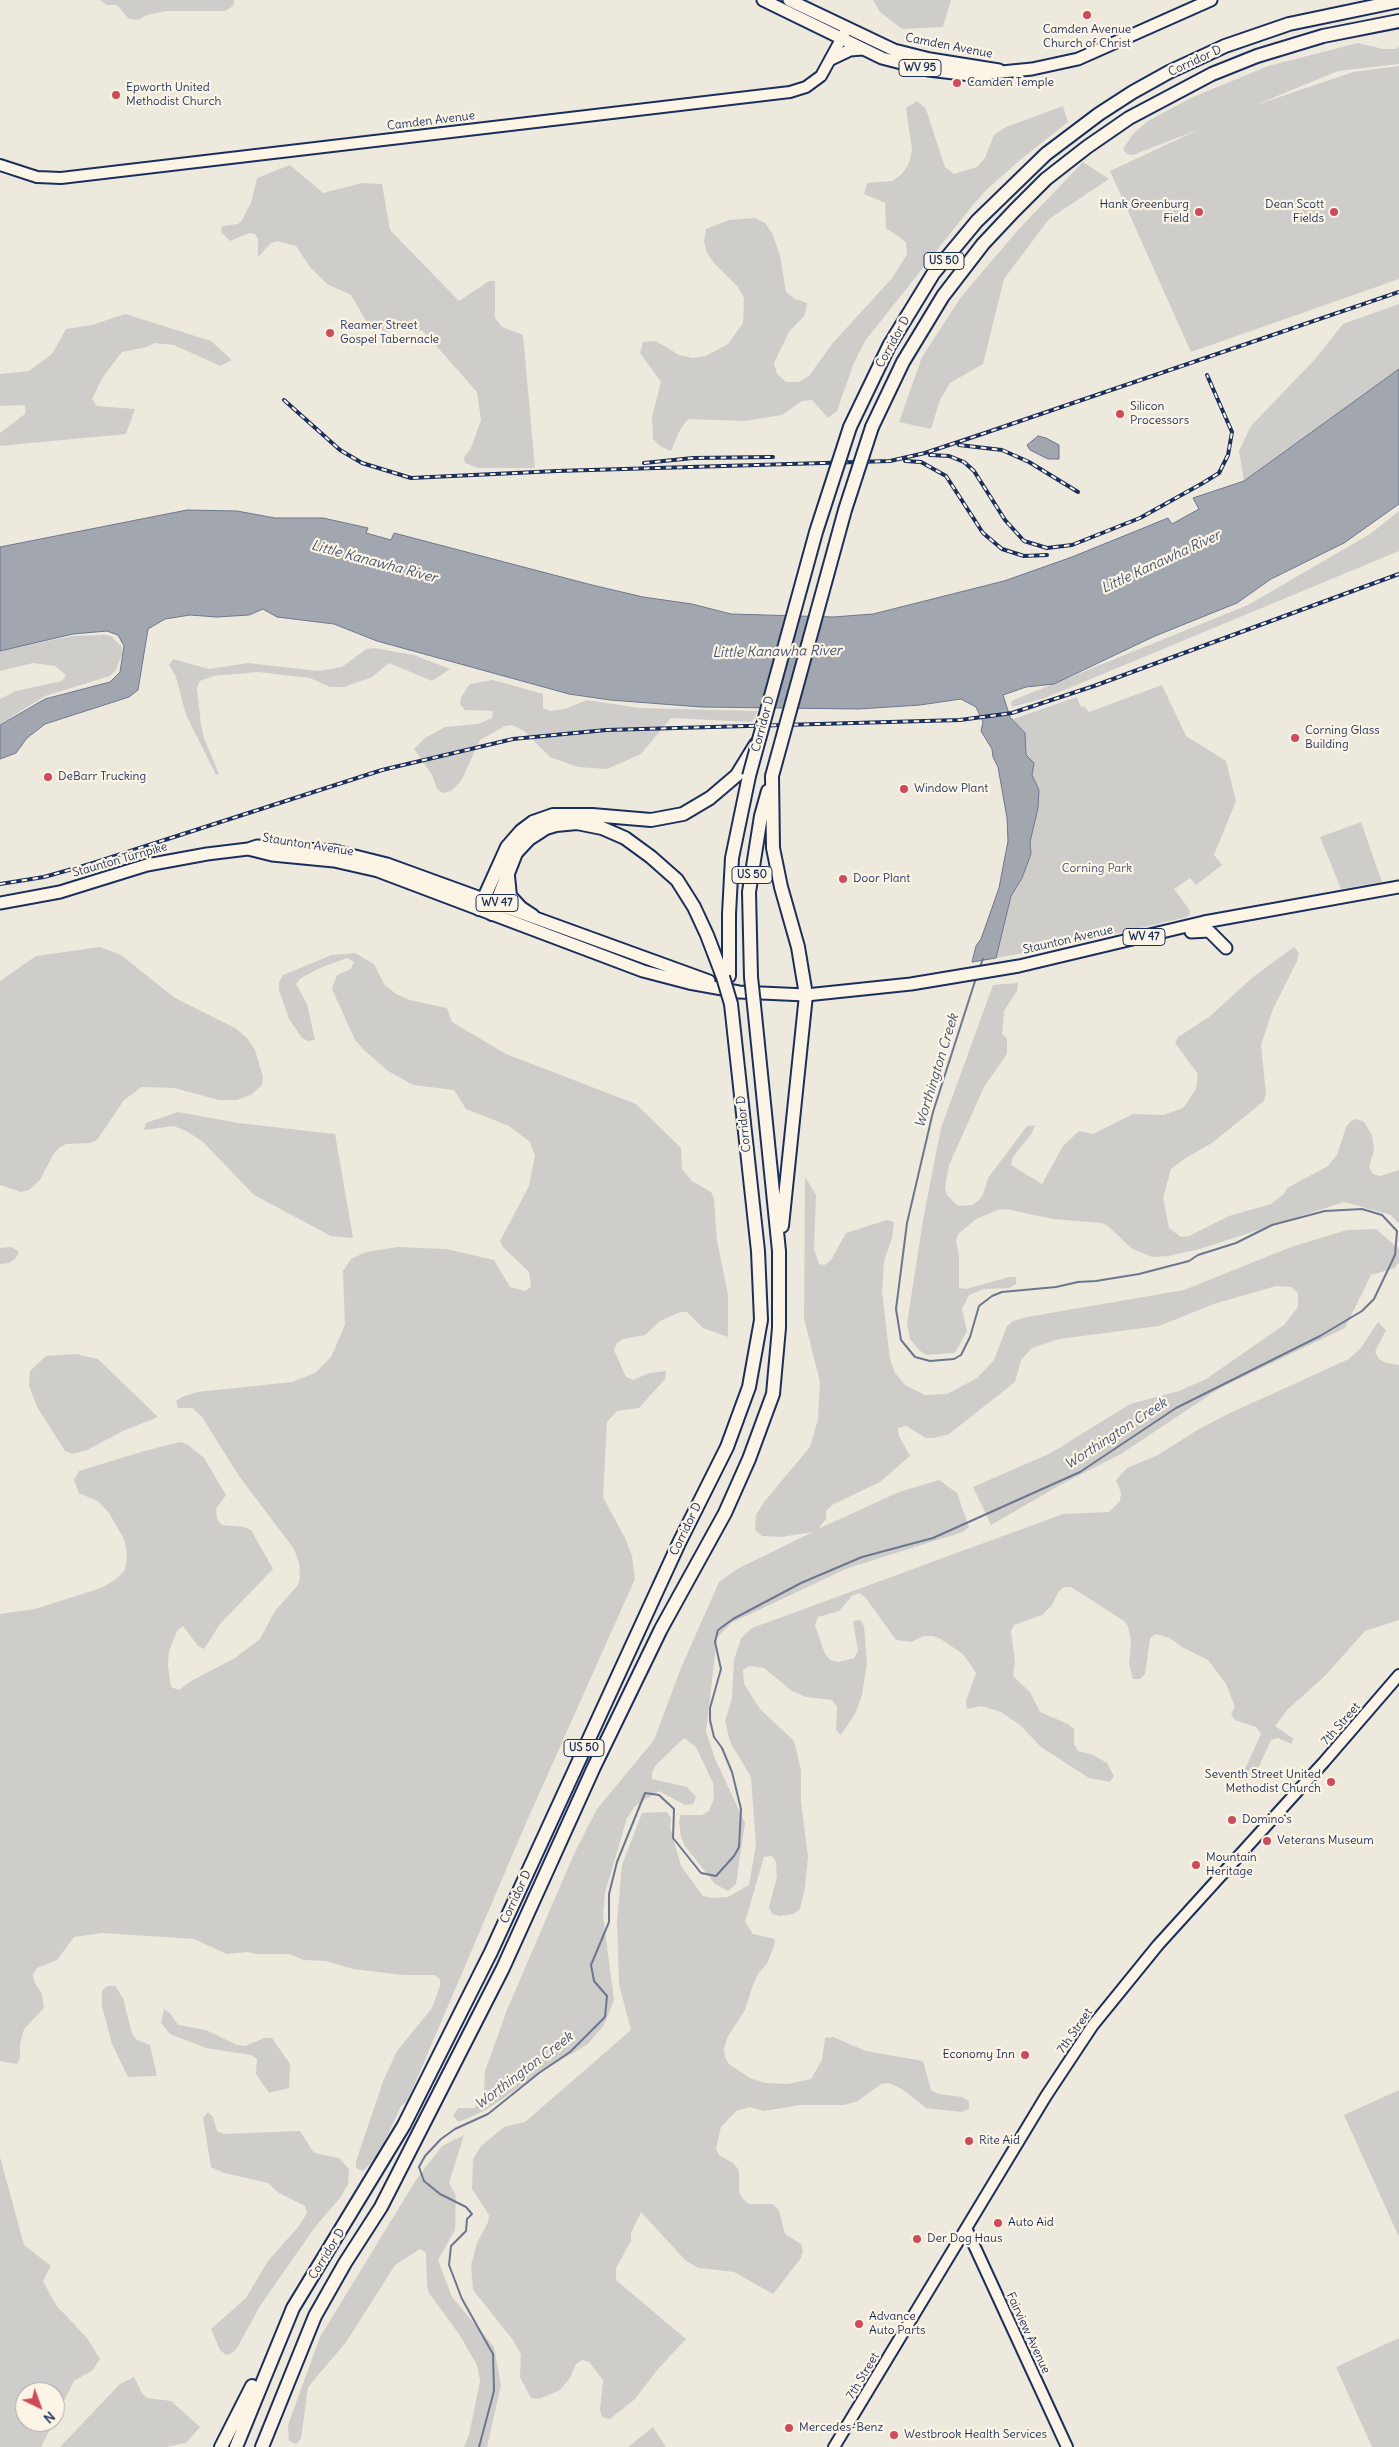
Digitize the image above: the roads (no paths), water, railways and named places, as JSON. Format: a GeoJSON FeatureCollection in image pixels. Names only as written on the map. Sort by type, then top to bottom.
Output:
{"type":"FeatureCollection","features":[{"type":"Feature","properties":{"kind":"highway","name":"Corridor D"},"geometry":{"type":"LineString","coordinates":[[236,2447],[293,2308],[349,2219],[404,2125],[491,1952],[675,1552],[726,1447],[749,1387],[761,1320],[758,1251],[731,1004],[726,977],[732,858],[743,775],[758,741],[816,532],[850,427],[889,346],[934,274],[976,222],[1020,177],[1080,127],[1169,72],[1225,46],[1289,24],[1356,8],[1399,1]]}},
{"type":"Feature","properties":{"kind":"highway","name":"Corridor D"},"geometry":{"type":"LineString","coordinates":[[262,2447],[315,2316],[345,2263],[381,2207],[448,2079],[503,1968],[594,1767],[657,1638],[725,1513],[745,1468],[773,1394],[779,1328],[779,1251],[751,977],[749,892],[761,816],[845,510],[872,427],[903,362],[943,296],[983,244],[1014,211],[1046,179],[1087,147],[1108,132],[1178,91],[1212,74],[1257,56],[1322,36],[1399,22]]}},
{"type":"Feature","properties":{"kind":"highway"},"geometry":{"type":"LineString","coordinates":[[481,904],[507,847],[516,835],[533,822],[553,814],[651,820],[682,814],[710,798],[743,775]]}},
{"type":"Feature","properties":{"kind":"highway"},"geometry":{"type":"LineString","coordinates":[[772,776],[773,848],[780,887],[798,947],[806,995],[779,1251]]}},
{"type":"Feature","properties":{"kind":"highway"},"geometry":{"type":"LineString","coordinates":[[494,908],[516,853],[529,838],[546,828],[556,825],[577,823],[602,828],[625,838],[651,857],[676,880],[698,914],[726,977]]}},
{"type":"Feature","properties":{"kind":"highway"},"geometry":{"type":"LineString","coordinates":[[511,864],[508,880],[510,896],[521,908],[533,916]]}},
{"type":"Feature","properties":{"kind":"highway"},"geometry":{"type":"LineString","coordinates":[[221,2447],[293,2308]]}},
{"type":"Feature","properties":{"kind":"highway"},"geometry":{"type":"LineString","coordinates":[[268,2447],[282,2397]]}},
{"type":"Feature","properties":{"kind":"main road","name":"WV 95"},"geometry":{"type":"LineString","coordinates":[[763,0],[844,34]]}},
{"type":"Feature","properties":{"kind":"main road","name":"WV 95"},"geometry":{"type":"LineString","coordinates":[[789,0],[844,34]]}},
{"type":"Feature","properties":{"kind":"main road","name":"Camden Avenue"},"geometry":{"type":"LineString","coordinates":[[844,34],[863,49],[894,62],[938,72],[971,75],[1032,69],[1078,59],[1211,0]]}},
{"type":"Feature","properties":{"kind":"main road","name":"Camden Avenue"},"geometry":{"type":"LineString","coordinates":[[844,34],[905,53],[1003,71]]}},
{"type":"Feature","properties":{"kind":"main road"},"geometry":{"type":"LineString","coordinates":[[831,59],[850,50],[863,49]]}},
{"type":"Feature","properties":{"kind":"main road","name":"Staunton Avenue"},"geometry":{"type":"LineString","coordinates":[[248,849],[257,846],[279,846],[335,851],[361,856],[481,904],[533,916],[739,992]]}},
{"type":"Feature","properties":{"kind":"main road","name":"Staunton Turnpike"},"geometry":{"type":"LineString","coordinates":[[0,903],[60,892],[147,865],[206,854],[248,849]]}},
{"type":"Feature","properties":{"kind":"main road","name":"Staunton Avenue"},"geometry":{"type":"LineString","coordinates":[[494,908],[643,971],[689,983],[739,992],[806,995],[910,984],[1019,966],[1216,920],[1399,887]]}},
{"type":"Feature","properties":{"kind":"main road"},"geometry":{"type":"LineString","coordinates":[[1216,920],[1218,938]]}},
{"type":"Feature","properties":{"kind":"main road"},"geometry":{"type":"LineString","coordinates":[[1137,938],[1155,939],[1203,930],[1209,931],[1218,938],[1226,948]]}},
{"type":"Feature","properties":{"kind":"street","name":"Camden Avenue"},"geometry":{"type":"LineString","coordinates":[[0,165],[37,177],[61,178],[790,92],[806,88],[817,80],[844,34]]}},
{"type":"Feature","properties":{"kind":"street","name":"7th Street"},"geometry":{"type":"LineString","coordinates":[[834,2447],[967,2230],[1046,2096],[1093,2025],[1158,1945],[1324,1762],[1399,1675]]}},
{"type":"Feature","properties":{"kind":"street","name":"Fairview Avenue"},"geometry":{"type":"LineString","coordinates":[[967,2230],[1067,2447]]}},
{"type":"Feature","properties":{"kind":"water","name":"Little Kanawha River"},"geometry":{"type":"Polygon","coordinates":[[[1399,369],[1399,504],[1344,543],[1271,579],[1237,603],[1155,636],[1054,684],[1026,687],[1003,695],[1010,717],[1025,733],[1026,755],[1034,763],[1032,775],[1039,790],[1038,808],[1030,842],[1031,854],[1022,878],[1011,896],[996,958],[972,962],[976,946],[981,939],[999,888],[1008,841],[1007,818],[998,767],[993,757],[992,749],[981,731],[983,722],[976,707],[961,699],[920,705],[859,709],[701,707],[610,700],[569,694],[377,641],[334,624],[277,617],[263,609],[249,615],[217,617],[190,615],[165,619],[148,629],[138,690],[129,697],[45,724],[27,738],[16,753],[0,759],[0,725],[45,699],[110,682],[120,672],[124,646],[118,635],[107,631],[73,634],[0,651],[0,547],[187,510],[237,511],[275,518],[323,518],[368,528],[366,533],[391,540],[394,533],[592,585],[643,597],[692,604],[731,614],[833,617],[873,614],[1004,581],[1072,557],[1168,518],[1172,524],[1199,509],[1193,498],[1244,481],[1399,369]]]}},
{"type":"Feature","properties":{"kind":"water"},"geometry":{"type":"Polygon","coordinates":[[[1038,436],[1059,445],[1059,459],[1048,459],[1030,450],[1027,445],[1038,436]]]}},
{"type":"Feature","properties":{"kind":"waterway","name":"Worthington Creek"},"geometry":{"type":"LineString","coordinates":[[979,969],[983,959]]}},
{"type":"Feature","properties":{"kind":"waterway","name":"Worthington Creek"},"geometry":{"type":"LineString","coordinates":[[479,2447],[494,2391],[493,2354],[462,2299],[449,2265],[451,2246],[466,2231],[467,2219],[472,2214],[466,2207],[440,2194],[424,2181],[419,2167],[425,2156],[441,2139],[455,2129],[488,2114],[539,2073],[570,2052],[605,2017],[607,1996],[594,1981],[591,1965],[609,1922],[609,1894],[617,1862],[645,1793],[659,1795],[674,1809],[673,1838],[701,1873],[716,1876],[734,1856],[739,1847],[741,1809],[732,1772],[722,1748],[714,1737],[710,1720],[710,1708],[721,1669],[715,1642],[718,1630],[733,1619],[801,1583],[862,1557],[933,1538],[1080,1472],[1176,1408],[1320,1336],[1362,1311],[1374,1299],[1395,1255],[1397,1231],[1382,1215],[1362,1209],[1325,1211],[1272,1225],[1236,1243],[1198,1255],[1189,1261],[1139,1274],[1078,1282],[1056,1287],[1002,1292],[992,1296],[979,1306],[970,1337],[961,1355],[954,1359],[930,1361],[915,1357],[901,1340],[896,1309],[907,1223],[933,1112],[976,978]]}},
{"type":"Feature","properties":{"kind":"railway"},"geometry":{"type":"LineString","coordinates":[[284,400],[340,450],[362,463],[411,478],[557,471],[890,461],[925,453],[1399,292]]}},
{"type":"Feature","properties":{"kind":"railway"},"geometry":{"type":"LineString","coordinates":[[930,455],[949,456],[964,462],[974,471],[1005,520],[1024,541],[1047,548],[1072,545],[1140,518],[1219,473],[1228,455],[1232,432],[1207,375]]}},
{"type":"Feature","properties":{"kind":"railway"},"geometry":{"type":"LineString","coordinates":[[959,445],[1002,450],[1029,462],[1078,492]]}},
{"type":"Feature","properties":{"kind":"railway"},"geometry":{"type":"LineString","coordinates":[[644,463],[693,458],[773,457]]}},
{"type":"Feature","properties":{"kind":"railway"},"geometry":{"type":"LineString","coordinates":[[905,461],[921,462],[946,476],[983,533],[1002,549],[1024,556],[1047,555]]}},
{"type":"Feature","properties":{"kind":"railway"},"geometry":{"type":"LineString","coordinates":[[0,884],[44,877],[90,864],[382,770],[513,739],[606,730],[960,720],[1012,713],[1094,686],[1399,574]]}},
{"type":"Feature","properties":{"kind":"place","name":"Camden Avenue Church of Christ"},"geometry":{"type":"Point","coordinates":[1087,15]}},
{"type":"Feature","properties":{"kind":"place","name":"Camden Temple"},"geometry":{"type":"Point","coordinates":[957,83]}},
{"type":"Feature","properties":{"kind":"place","name":"Epworth United Methodist Church"},"geometry":{"type":"Point","coordinates":[116,95]}},
{"type":"Feature","properties":{"kind":"place","name":"Hank Greenburg Field"},"geometry":{"type":"Point","coordinates":[1199,212]}},
{"type":"Feature","properties":{"kind":"place","name":"Dean Scott Fields"},"geometry":{"type":"Point","coordinates":[1334,212]}},
{"type":"Feature","properties":{"kind":"place","name":"Reamer Street Gospel Tabernacle"},"geometry":{"type":"Point","coordinates":[330,333]}},
{"type":"Feature","properties":{"kind":"place","name":"Silicon Processors"},"geometry":{"type":"Point","coordinates":[1120,414]}},
{"type":"Feature","properties":{"kind":"place","name":"Corning Glass Building"},"geometry":{"type":"Point","coordinates":[1295,738]}},
{"type":"Feature","properties":{"kind":"place","name":"DeBarr Trucking"},"geometry":{"type":"Point","coordinates":[48,777]}},
{"type":"Feature","properties":{"kind":"place","name":"Window Plant"},"geometry":{"type":"Point","coordinates":[904,789]}},
{"type":"Feature","properties":{"kind":"place","name":"Door Plant"},"geometry":{"type":"Point","coordinates":[843,879]}},
{"type":"Feature","properties":{"kind":"place","name":"Seventh Street United Methodist Church"},"geometry":{"type":"Point","coordinates":[1331,1782]}},
{"type":"Feature","properties":{"kind":"place","name":"Domino's"},"geometry":{"type":"Point","coordinates":[1232,1820]}},
{"type":"Feature","properties":{"kind":"place","name":"Veterans Museum"},"geometry":{"type":"Point","coordinates":[1267,1841]}},
{"type":"Feature","properties":{"kind":"place","name":"Mountain Heritage"},"geometry":{"type":"Point","coordinates":[1196,1865]}},
{"type":"Feature","properties":{"kind":"place","name":"Economy Inn"},"geometry":{"type":"Point","coordinates":[1025,2055]}},
{"type":"Feature","properties":{"kind":"place","name":"Rite Aid"},"geometry":{"type":"Point","coordinates":[969,2141]}},
{"type":"Feature","properties":{"kind":"place","name":"Auto Aid"},"geometry":{"type":"Point","coordinates":[998,2223]}},
{"type":"Feature","properties":{"kind":"place","name":"Der Dog Haus"},"geometry":{"type":"Point","coordinates":[917,2239]}},
{"type":"Feature","properties":{"kind":"place","name":"Advance Auto Parts"},"geometry":{"type":"Point","coordinates":[859,2324]}},
{"type":"Feature","properties":{"kind":"place","name":"Mercedes-Benz"},"geometry":{"type":"Point","coordinates":[789,2428]}},
{"type":"Feature","properties":{"kind":"place","name":"Westbrook Health Services"},"geometry":{"type":"Point","coordinates":[894,2435]}},
{"type":"Feature","properties":{"kind":"park label","name":"Corning Park"},"geometry":{"type":"Point","coordinates":[1097,869]}}]}
